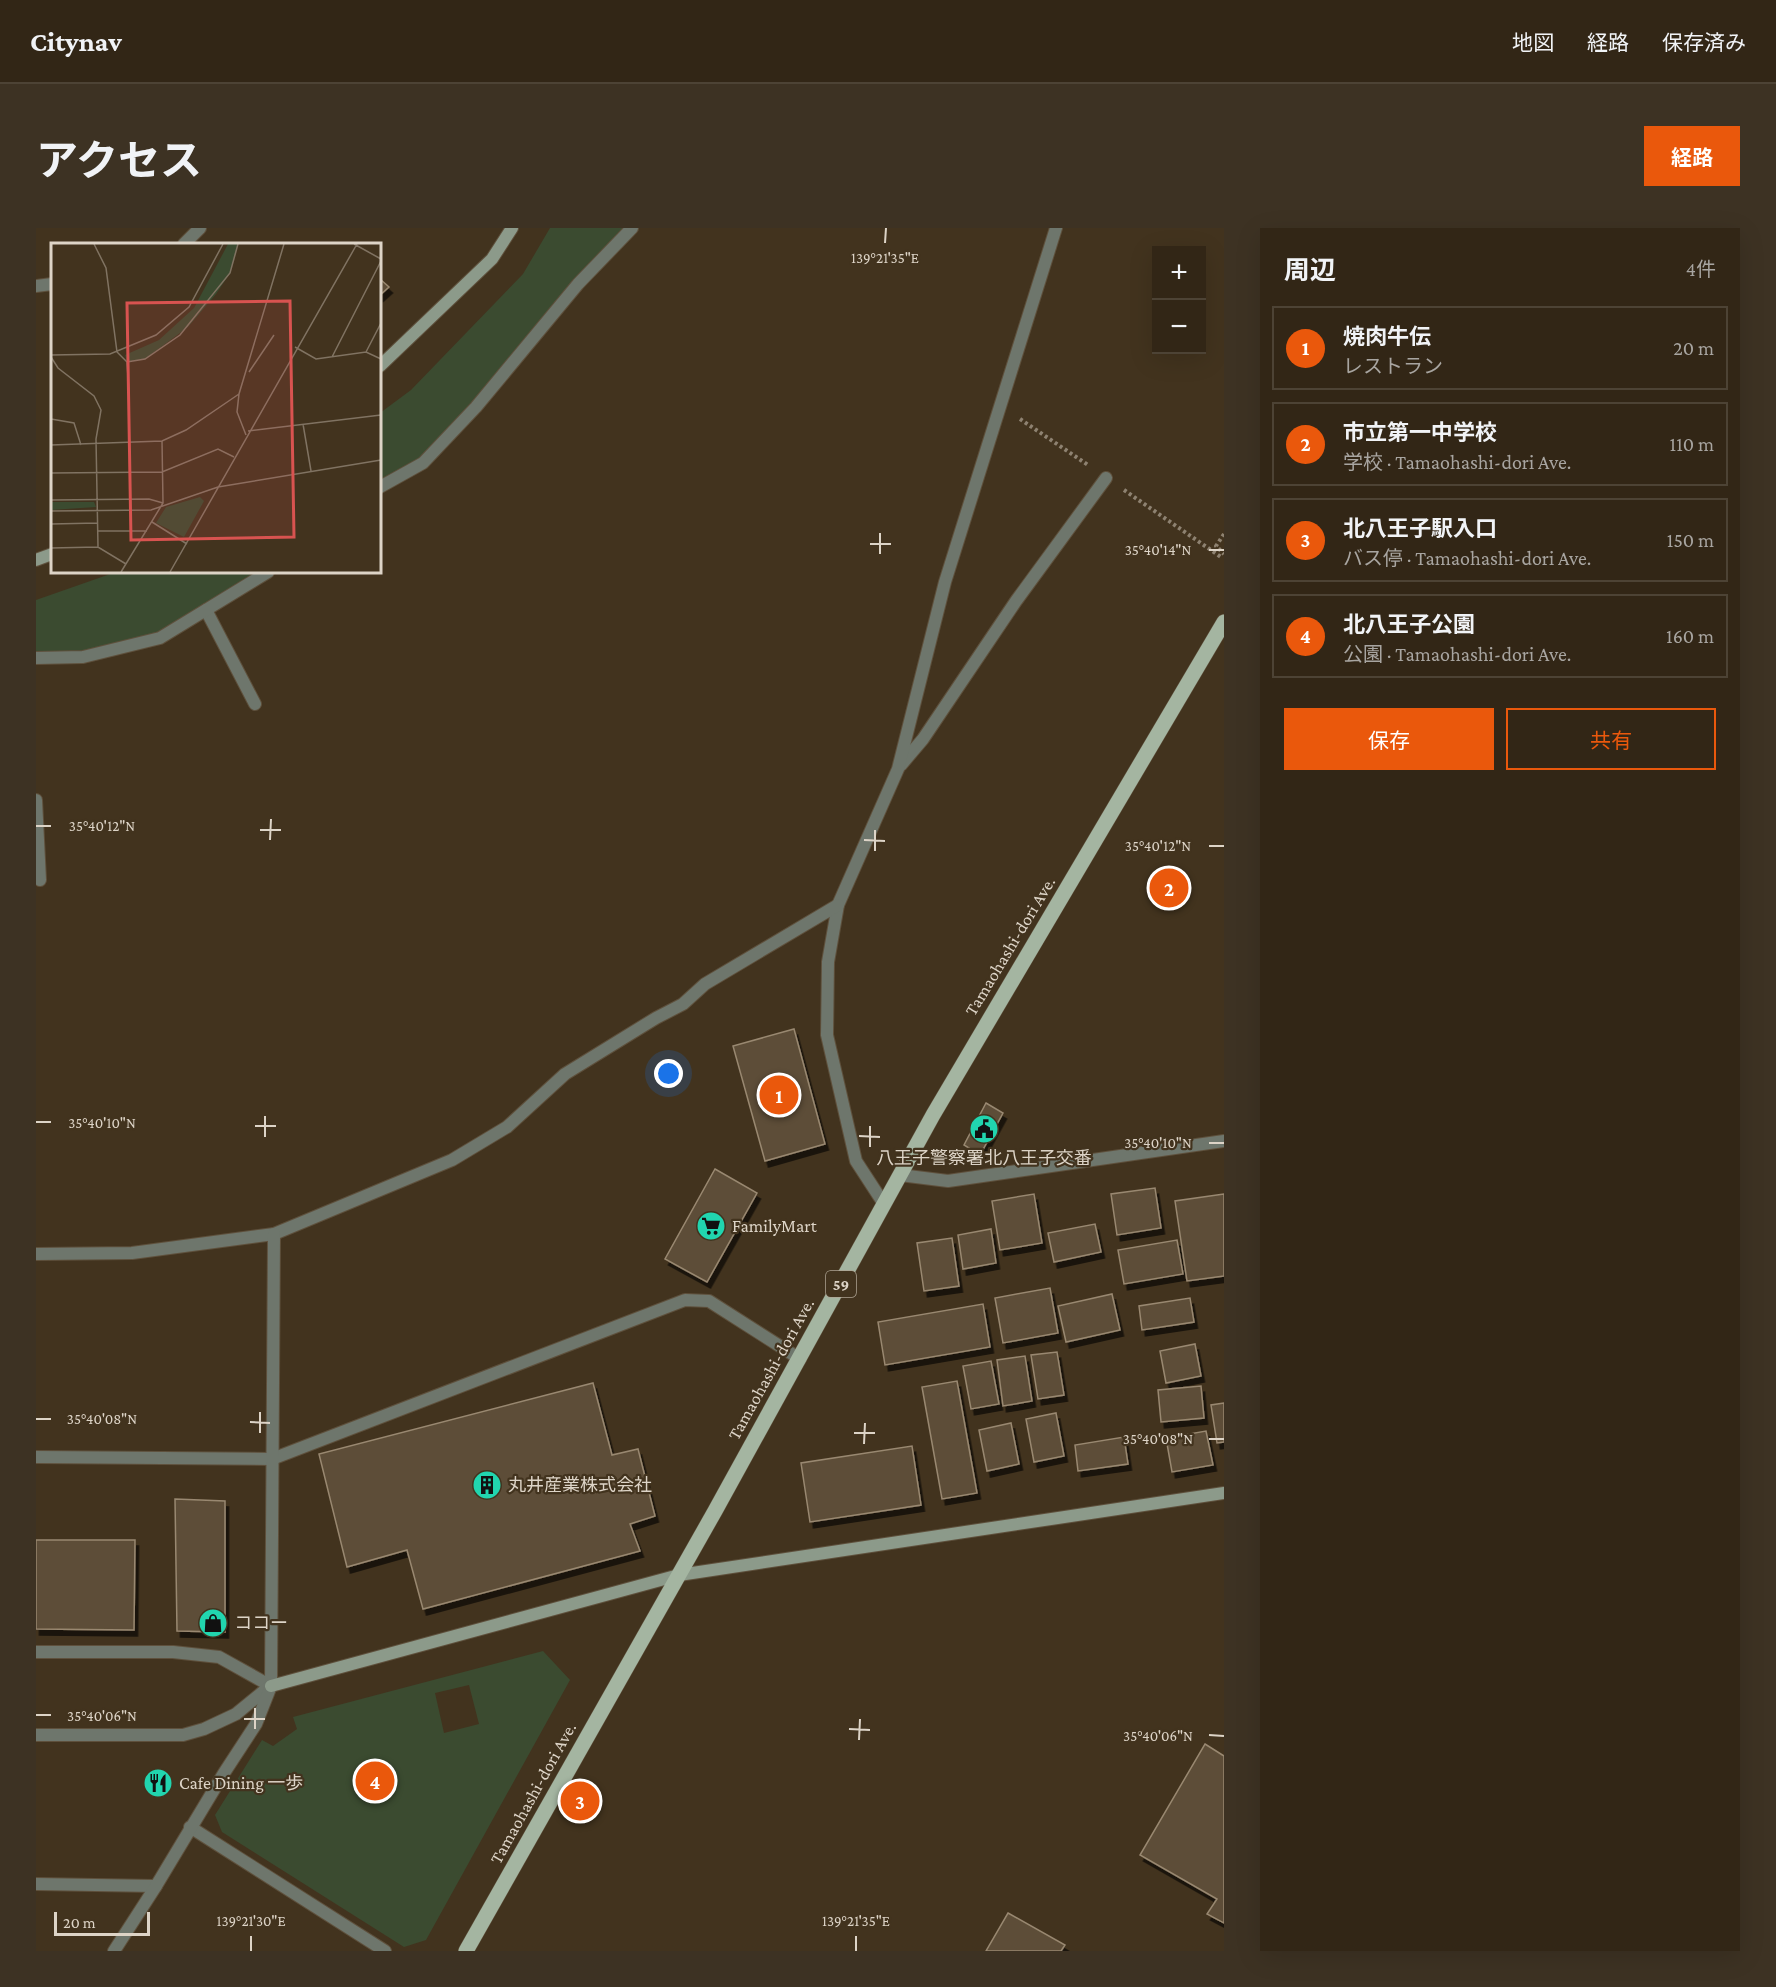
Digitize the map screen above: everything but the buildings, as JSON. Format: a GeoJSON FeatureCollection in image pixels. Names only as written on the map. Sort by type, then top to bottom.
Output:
{"type":"FeatureCollection","features":[{"type":"Feature","properties":{"kind":"main road","name":"Tamaohashi-dori Ave."},"geometry":{"type":"LineString","coordinates":[[466,1951],[800,1359],[933,1114],[1224,622]]}},
{"type":"Feature","properties":{"kind":"street"},"geometry":{"type":"LineString","coordinates":[[185,243],[200,228]]}},
{"type":"Feature","properties":{"kind":"street"},"geometry":{"type":"LineString","coordinates":[[381,365],[492,259],[512,228]]}},
{"type":"Feature","properties":{"kind":"street"},"geometry":{"type":"LineString","coordinates":[[381,486],[423,463],[476,407],[578,284],[632,228]]}},
{"type":"Feature","properties":{"kind":"street"},"geometry":{"type":"LineString","coordinates":[[884,1204],[856,1161],[827,1035],[828,962],[838,905],[898,769],[945,582],[1056,228]]}},
{"type":"Feature","properties":{"kind":"street"},"geometry":{"type":"LineString","coordinates":[[36,286],[51,284]]}},
{"type":"Feature","properties":{"kind":"street"},"geometry":{"type":"LineString","coordinates":[[898,769],[923,739],[1016,601],[1106,478]]}},
{"type":"Feature","properties":{"kind":"street"},"geometry":{"type":"LineString","coordinates":[[36,560],[51,554]]}},
{"type":"Feature","properties":{"kind":"street"},"geometry":{"type":"LineString","coordinates":[[36,658],[83,657],[160,638],[266,573]]}},
{"type":"Feature","properties":{"kind":"street"},"geometry":{"type":"LineString","coordinates":[[206,610],[255,704]]}},
{"type":"Feature","properties":{"kind":"street"},"geometry":{"type":"LineString","coordinates":[[36,800],[40,880]]}},
{"type":"Feature","properties":{"kind":"street"},"geometry":{"type":"LineString","coordinates":[[36,1254],[132,1253],[274,1234],[452,1160],[507,1127],[565,1074],[683,1004],[705,984],[838,905]]}},
{"type":"Feature","properties":{"kind":"street"},"geometry":{"type":"LineString","coordinates":[[900,1175],[948,1181],[1224,1141]]}},
{"type":"Feature","properties":{"kind":"street"},"geometry":{"type":"LineString","coordinates":[[114,1951],[256,1724],[271,1686],[274,1234]]}},
{"type":"Feature","properties":{"kind":"street"},"geometry":{"type":"LineString","coordinates":[[36,1458],[272,1459],[685,1300],[709,1301],[800,1359]]}},
{"type":"Feature","properties":{"kind":"street"},"geometry":{"type":"LineString","coordinates":[[36,1735],[183,1735],[204,1729],[236,1714],[271,1686],[679,1575],[1224,1493]]}},
{"type":"Feature","properties":{"kind":"street"},"geometry":{"type":"LineString","coordinates":[[36,1652],[173,1653],[219,1657],[271,1686]]}},
{"type":"Feature","properties":{"kind":"street"},"geometry":{"type":"LineString","coordinates":[[190,1827],[385,1951]]}},
{"type":"Feature","properties":{"kind":"street"},"geometry":{"type":"LineString","coordinates":[[36,1884],[156,1886]]}},
{"type":"Feature","properties":{"kind":"path"},"geometry":{"type":"LineString","coordinates":[[1224,534],[1216,546],[1224,554]]}},
{"type":"Feature","properties":{"kind":"green space"},"geometry":{"type":"Polygon","coordinates":[[[550,228],[632,228],[423,463],[381,486],[381,412],[411,390],[523,274],[550,228]]]}},
{"type":"Feature","properties":{"kind":"green space"},"geometry":{"type":"Polygon","coordinates":[[[113,573],[266,573],[160,638],[83,657],[36,658],[36,600],[113,573]]]}},
{"type":"Feature","properties":{"kind":"green space"},"geometry":{"type":"Polygon","coordinates":[[[543,1651],[570,1680],[426,1940],[404,1947],[222,1832],[215,1815],[262,1740],[273,1746],[297,1729],[293,1717],[543,1651]],[[469,1685],[435,1693],[444,1733],[479,1724],[469,1685]]]}},
{"type":"Feature","properties":{"kind":"place","name":"市立第一中学校"},"geometry":{"type":"Point","coordinates":[1169,888]}},
{"type":"Feature","properties":{"kind":"place","name":"焼肉牛伝"},"geometry":{"type":"Point","coordinates":[779,1095]}},
{"type":"Feature","properties":{"kind":"place","name":"八王子警察署北八王子交番"},"geometry":{"type":"Point","coordinates":[984,1129]}},
{"type":"Feature","properties":{"kind":"place","name":"FamilyMart"},"geometry":{"type":"Point","coordinates":[711,1226]}},
{"type":"Feature","properties":{"kind":"place","name":"丸井産業株式会社"},"geometry":{"type":"Point","coordinates":[487,1485]}},
{"type":"Feature","properties":{"kind":"place","name":"ココー"},"geometry":{"type":"Point","coordinates":[213,1623]}},
{"type":"Feature","properties":{"kind":"place","name":"北八王子公園"},"geometry":{"type":"Point","coordinates":[375,1781]}},
{"type":"Feature","properties":{"kind":"place","name":"Cafe Dining 一歩"},"geometry":{"type":"Point","coordinates":[158,1783]}},
{"type":"Feature","properties":{"kind":"place","name":"北八王子駅入口"},"geometry":{"type":"Point","coordinates":[580,1801]}}]}
